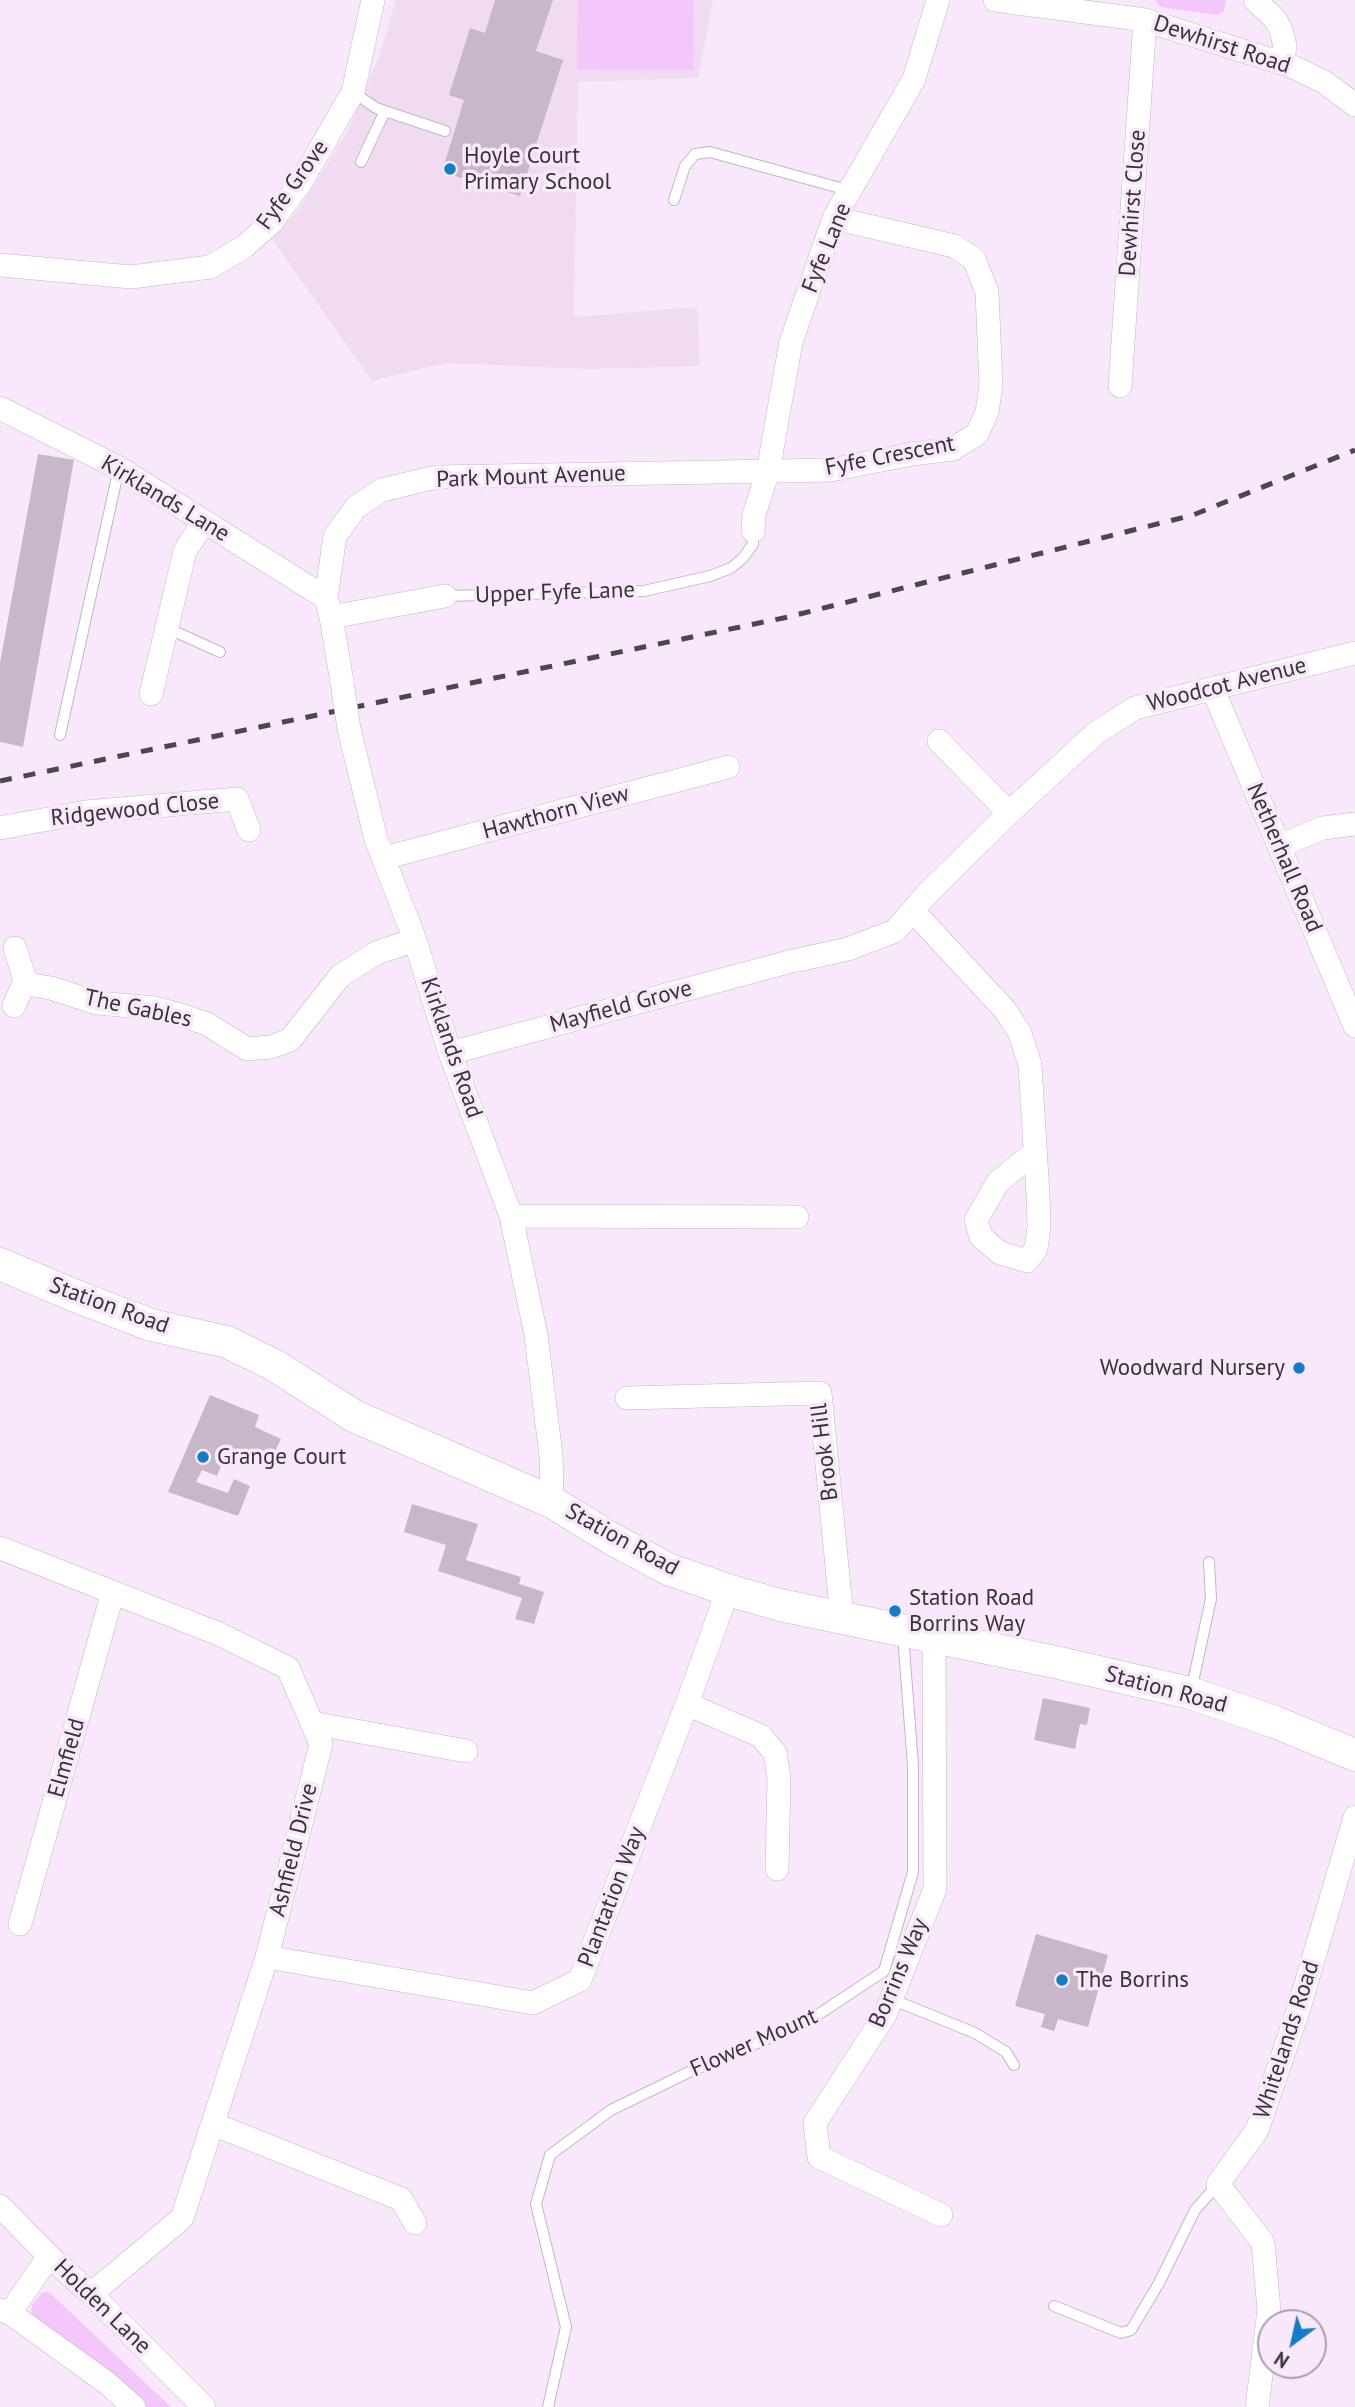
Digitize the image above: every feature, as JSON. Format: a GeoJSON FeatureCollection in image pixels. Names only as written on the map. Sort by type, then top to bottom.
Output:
{"type":"FeatureCollection","features":[{"type":"Feature","properties":{"kind":"street","name":"Fyfe Grove"},"geometry":{"type":"LineString","coordinates":[[0,265],[131,278],[210,267],[244,247],[272,222],[301,182],[353,92],[373,0]]}},
{"type":"Feature","properties":{"kind":"street","name":"Fyfe Lane"},"geometry":{"type":"LineString","coordinates":[[753,531],[754,515],[768,471],[791,342],[834,218],[914,79],[938,0]]}},
{"type":"Feature","properties":{"kind":"street","name":"Dewhirst Road"},"geometry":{"type":"LineString","coordinates":[[995,0],[1145,20],[1282,63],[1324,82],[1355,105]]}},
{"type":"Feature","properties":{"kind":"street"},"geometry":{"type":"LineString","coordinates":[[1255,0],[1275,19],[1281,30],[1285,46],[1282,63]]}},
{"type":"Feature","properties":{"kind":"street","name":"Dewhirst Close"},"geometry":{"type":"LineString","coordinates":[[1120,386],[1145,20]]}},
{"type":"Feature","properties":{"kind":"street","name":"Fyfe Crescent"},"geometry":{"type":"LineString","coordinates":[[768,471],[831,470],[912,454],[954,449],[977,434],[987,412],[991,385],[987,292],[974,259],[954,246],[834,218]]}},
{"type":"Feature","properties":{"kind":"street","name":"Kirklands Lane"},"geometry":{"type":"LineString","coordinates":[[0,408],[119,468],[204,521],[329,607]]}},
{"type":"Feature","properties":{"kind":"street","name":"Park Mount Avenue"},"geometry":{"type":"LineString","coordinates":[[329,607],[335,536],[356,507],[382,491],[436,477],[768,471]]}},
{"type":"Feature","properties":{"kind":"street"},"geometry":{"type":"LineString","coordinates":[[151,694],[185,551],[204,521]]}},
{"type":"Feature","properties":{"kind":"street","name":"Upper Fyfe Lane"},"geometry":{"type":"LineString","coordinates":[[329,607],[445,596]]}},
{"type":"Feature","properties":{"kind":"street","name":"Kirklands Road"},"geometry":{"type":"LineString","coordinates":[[329,607],[349,729],[376,839],[415,940],[450,1053],[511,1216],[536,1335],[551,1455],[552,1502]]}},
{"type":"Feature","properties":{"kind":"street","name":"Woodcot Avenue"},"geometry":{"type":"LineString","coordinates":[[795,961],[848,949],[895,930],[1009,813],[1096,733],[1135,708],[1355,653]]}},
{"type":"Feature","properties":{"kind":"street","name":"Netherhall Road"},"geometry":{"type":"LineString","coordinates":[[1213,690],[1355,1026]]}},
{"type":"Feature","properties":{"kind":"street"},"geometry":{"type":"LineString","coordinates":[[939,741],[1009,813]]}},
{"type":"Feature","properties":{"kind":"street","name":"Hawthorn View"},"geometry":{"type":"LineString","coordinates":[[384,858],[728,767]]}},
{"type":"Feature","properties":{"kind":"street","name":"Ridgewood Close"},"geometry":{"type":"LineString","coordinates":[[0,828],[86,812],[237,799],[249,830]]}},
{"type":"Feature","properties":{"kind":"street"},"geometry":{"type":"LineString","coordinates":[[1279,846],[1323,828],[1355,824]]}},
{"type":"Feature","properties":{"kind":"street"},"geometry":{"type":"LineString","coordinates":[[913,911],[998,1002],[1020,1033],[1030,1065],[1035,1153],[1039,1227],[1033,1267],[1000,1252],[981,1237],[976,1220],[998,1182],[1035,1153]]}},
{"type":"Feature","properties":{"kind":"street","name":"The Gables"},"geometry":{"type":"LineString","coordinates":[[25,980],[33,985],[97,1003],[155,1008],[184,1016],[207,1024],[247,1049],[271,1048],[290,1040],[340,976],[376,953],[415,940]]}},
{"type":"Feature","properties":{"kind":"street"},"geometry":{"type":"LineString","coordinates":[[14,1006],[25,980],[15,948]]}},
{"type":"Feature","properties":{"kind":"street","name":"Mayfield Grove"},"geometry":{"type":"LineString","coordinates":[[450,1053],[795,961]]}},
{"type":"Feature","properties":{"kind":"street"},"geometry":{"type":"LineString","coordinates":[[511,1216],[797,1217]]}},
{"type":"Feature","properties":{"kind":"street","name":"Station Road"},"geometry":{"type":"LineString","coordinates":[[0,1264],[151,1325],[227,1342],[274,1365],[354,1416],[552,1502],[668,1569],[779,1605],[1190,1693],[1275,1722],[1355,1755]]}},
{"type":"Feature","properties":{"kind":"street","name":"Brook Hill"},"geometry":{"type":"LineString","coordinates":[[627,1398],[821,1393],[842,1618]]}},
{"type":"Feature","properties":{"kind":"street","name":"Ashfield Drive"},"geometry":{"type":"LineString","coordinates":[[0,1548],[219,1634],[288,1668],[321,1744],[267,1957],[182,2218],[91,2294]]}},
{"type":"Feature","properties":{"kind":"street","name":"Plantation Way"},"geometry":{"type":"LineString","coordinates":[[267,1957],[533,2003],[580,1980],[687,1704],[728,1590]]}},
{"type":"Feature","properties":{"kind":"street","name":"Elmfield"},"geometry":{"type":"LineString","coordinates":[[20,1924],[113,1592]]}},
{"type":"Feature","properties":{"kind":"street","name":"Borrins Way"},"geometry":{"type":"LineString","coordinates":[[934,1639],[935,1889],[885,2015],[815,2123],[819,2157],[941,2215]]}},
{"type":"Feature","properties":{"kind":"street"},"geometry":{"type":"LineString","coordinates":[[687,1704],[761,1736],[775,1753],[779,1778],[777,1869]]}},
{"type":"Feature","properties":{"kind":"street"},"geometry":{"type":"LineString","coordinates":[[312,1723],[466,1751]]}},
{"type":"Feature","properties":{"kind":"street","name":"Whitelands Road"},"geometry":{"type":"LineString","coordinates":[[1218,2184],[1257,2130],[1298,2011],[1355,1817]]}},
{"type":"Feature","properties":{"kind":"street"},"geometry":{"type":"LineString","coordinates":[[213,2124],[401,2199],[415,2223]]}},
{"type":"Feature","properties":{"kind":"street"},"geometry":{"type":"LineString","coordinates":[[1218,2184],[1263,2244],[1269,2310],[1256,2407]]}},
{"type":"Feature","properties":{"kind":"street","name":"Holden Lane"},"geometry":{"type":"LineString","coordinates":[[0,2206],[204,2407]]}},
{"type":"Feature","properties":{"kind":"street"},"geometry":{"type":"LineString","coordinates":[[49,2256],[5,2311],[107,2383],[134,2407]]}},
{"type":"Feature","properties":{"kind":"lane"},"geometry":{"type":"LineString","coordinates":[[353,92],[376,108],[445,131]]}},
{"type":"Feature","properties":{"kind":"lane"},"geometry":{"type":"LineString","coordinates":[[361,162],[385,111]]}},
{"type":"Feature","properties":{"kind":"lane"},"geometry":{"type":"LineString","coordinates":[[674,200],[685,166],[695,154],[710,152],[851,191]]}},
{"type":"Feature","properties":{"kind":"lane"},"geometry":{"type":"LineString","coordinates":[[60,735],[119,468]]}},
{"type":"Feature","properties":{"kind":"lane","name":"Upper Fyfe Lane"},"geometry":{"type":"LineString","coordinates":[[445,596],[644,591],[710,576],[731,568],[753,544],[753,531]]}},
{"type":"Feature","properties":{"kind":"lane"},"geometry":{"type":"LineString","coordinates":[[167,628],[220,652]]}},
{"type":"Feature","properties":{"kind":"lane"},"geometry":{"type":"LineString","coordinates":[[1190,1693],[1211,1599],[1209,1562]]}},
{"type":"Feature","properties":{"kind":"lane","name":"Flower Mount"},"geometry":{"type":"LineString","coordinates":[[548,2407],[566,2327],[536,2204],[551,2155],[611,2110],[689,2072],[807,2022],[884,1971],[913,1872],[913,1766],[903,1632]]}},
{"type":"Feature","properties":{"kind":"lane"},"geometry":{"type":"LineString","coordinates":[[891,2000],[975,2033],[1006,2052],[1014,2065]]}},
{"type":"Feature","properties":{"kind":"lane"},"geometry":{"type":"LineString","coordinates":[[1054,2306],[1121,2333],[1131,2330],[1159,2283],[1195,2210],[1218,2184]]}},
{"type":"Feature","properties":{"kind":"shaded area","name":"Hoyle Court Primary School"},"geometry":{"type":"Polygon","coordinates":[[[396,0],[713,0],[698,78],[578,82],[574,317],[697,307],[700,366],[588,369],[445,363],[372,381],[272,239],[299,209],[349,129],[380,54],[396,0]]]}},
{"type":"Feature","properties":{"kind":"shaded area"},"geometry":{"type":"Polygon","coordinates":[[[578,0],[694,0],[693,70],[577,69],[578,0]]]}},
{"type":"Feature","properties":{"kind":"shaded area"},"geometry":{"type":"Polygon","coordinates":[[[1155,0],[1226,0],[1224,11],[1216,15],[1160,7],[1155,0]]]}},
{"type":"Feature","properties":{"kind":"shaded area"},"geometry":{"type":"Polygon","coordinates":[[[43,2292],[49,2292],[171,2407],[141,2407],[35,2321],[31,2314],[32,2305],[43,2292]]]}},
{"type":"Feature","properties":{"kind":"building"},"geometry":{"type":"Polygon","coordinates":[[[495,0],[553,0],[536,51],[563,60],[520,196],[442,172],[464,100],[449,95],[470,28],[485,33],[495,0]]]}},
{"type":"Feature","properties":{"kind":"building"},"geometry":{"type":"Polygon","coordinates":[[[38,454],[74,460],[23,747],[0,742],[0,663],[38,454]]]}},
{"type":"Feature","properties":{"kind":"building","name":"Grange Court"},"geometry":{"type":"Polygon","coordinates":[[[210,1395],[259,1415],[255,1427],[281,1439],[268,1466],[228,1449],[217,1476],[202,1470],[196,1482],[228,1493],[234,1479],[250,1486],[238,1516],[168,1492],[210,1395]]]}},
{"type":"Feature","properties":{"kind":"building"},"geometry":{"type":"Polygon","coordinates":[[[412,1504],[478,1524],[466,1560],[521,1577],[519,1584],[544,1592],[534,1624],[515,1619],[522,1598],[438,1571],[446,1545],[404,1532],[412,1504]]]}},
{"type":"Feature","properties":{"kind":"building"},"geometry":{"type":"Polygon","coordinates":[[[1043,1698],[1090,1708],[1087,1725],[1080,1724],[1075,1749],[1034,1740],[1043,1698]]]}},
{"type":"Feature","properties":{"kind":"building","name":"The Borrins"},"geometry":{"type":"Polygon","coordinates":[[[1036,1934],[1108,1955],[1088,2027],[1058,2019],[1054,2031],[1041,2027],[1045,2014],[1015,2006],[1036,1934]]]}},
{"type":"Feature","properties":{"kind":"railway"},"geometry":{"type":"LineString","coordinates":[[0,781],[788,617],[1193,515],[1355,450]]}},
{"type":"Feature","properties":{"kind":"place","name":"Hoyle Court Primary School"},"geometry":{"type":"Point","coordinates":[450,169]}},
{"type":"Feature","properties":{"kind":"place","name":"Woodward Nursery"},"geometry":{"type":"Point","coordinates":[1299,1368]}},
{"type":"Feature","properties":{"kind":"place","name":"Grange Court"},"geometry":{"type":"Point","coordinates":[203,1457]}},
{"type":"Feature","properties":{"kind":"place","name":"Station Road Borrins Way"},"geometry":{"type":"Point","coordinates":[895,1611]}},
{"type":"Feature","properties":{"kind":"place","name":"The Borrins"},"geometry":{"type":"Point","coordinates":[1062,1980]}}]}
